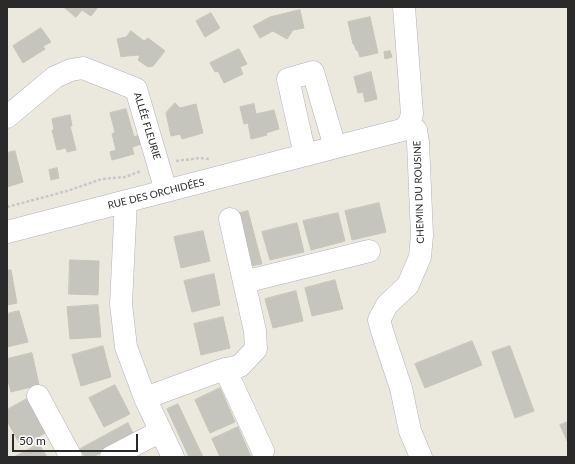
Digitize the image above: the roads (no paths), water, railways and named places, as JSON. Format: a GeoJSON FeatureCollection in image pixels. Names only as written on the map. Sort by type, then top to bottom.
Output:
{"type":"FeatureCollection","features":[{"type":"Feature","properties":{"kind":"street"},"geometry":{"type":"LineString","coordinates":[[404,7],[412,114],[409,124]]}},
{"type":"Feature","properties":{"kind":"street","name":"ALLÉE FLEURIE"},"geometry":{"type":"LineString","coordinates":[[7,117],[55,77],[72,70],[82,68],[136,89],[166,191]]}},
{"type":"Feature","properties":{"kind":"street"},"geometry":{"type":"LineString","coordinates":[[305,155],[288,79],[313,72],[335,148]]}},
{"type":"Feature","properties":{"kind":"street","name":"RUE DES ORCHIDÉES"},"geometry":{"type":"LineString","coordinates":[[7,232],[402,130],[409,124]]}},
{"type":"Feature","properties":{"kind":"street","name":"CHEMIN DU ROUSINE"},"geometry":{"type":"LineString","coordinates":[[409,124],[416,130],[418,142],[422,235],[420,257],[408,285],[387,305],[380,320],[383,334],[401,388],[410,431],[421,457]]}},
{"type":"Feature","properties":{"kind":"street"},"geometry":{"type":"LineString","coordinates":[[126,201],[121,304],[126,347],[145,398],[174,457]]}},
{"type":"Feature","properties":{"kind":"street"},"geometry":{"type":"LineString","coordinates":[[145,398],[219,371],[240,366],[256,349],[255,331],[230,219]]}},
{"type":"Feature","properties":{"kind":"street"},"geometry":{"type":"LineString","coordinates":[[244,282],[368,252]]}},
{"type":"Feature","properties":{"kind":"street"},"geometry":{"type":"LineString","coordinates":[[225,369],[263,452]]}},
{"type":"Feature","properties":{"kind":"street"},"geometry":{"type":"LineString","coordinates":[[38,396],[71,457]]}},
{"type":"Feature","properties":{"kind":"street"},"geometry":{"type":"LineString","coordinates":[[111,457],[161,431]]}}]}
